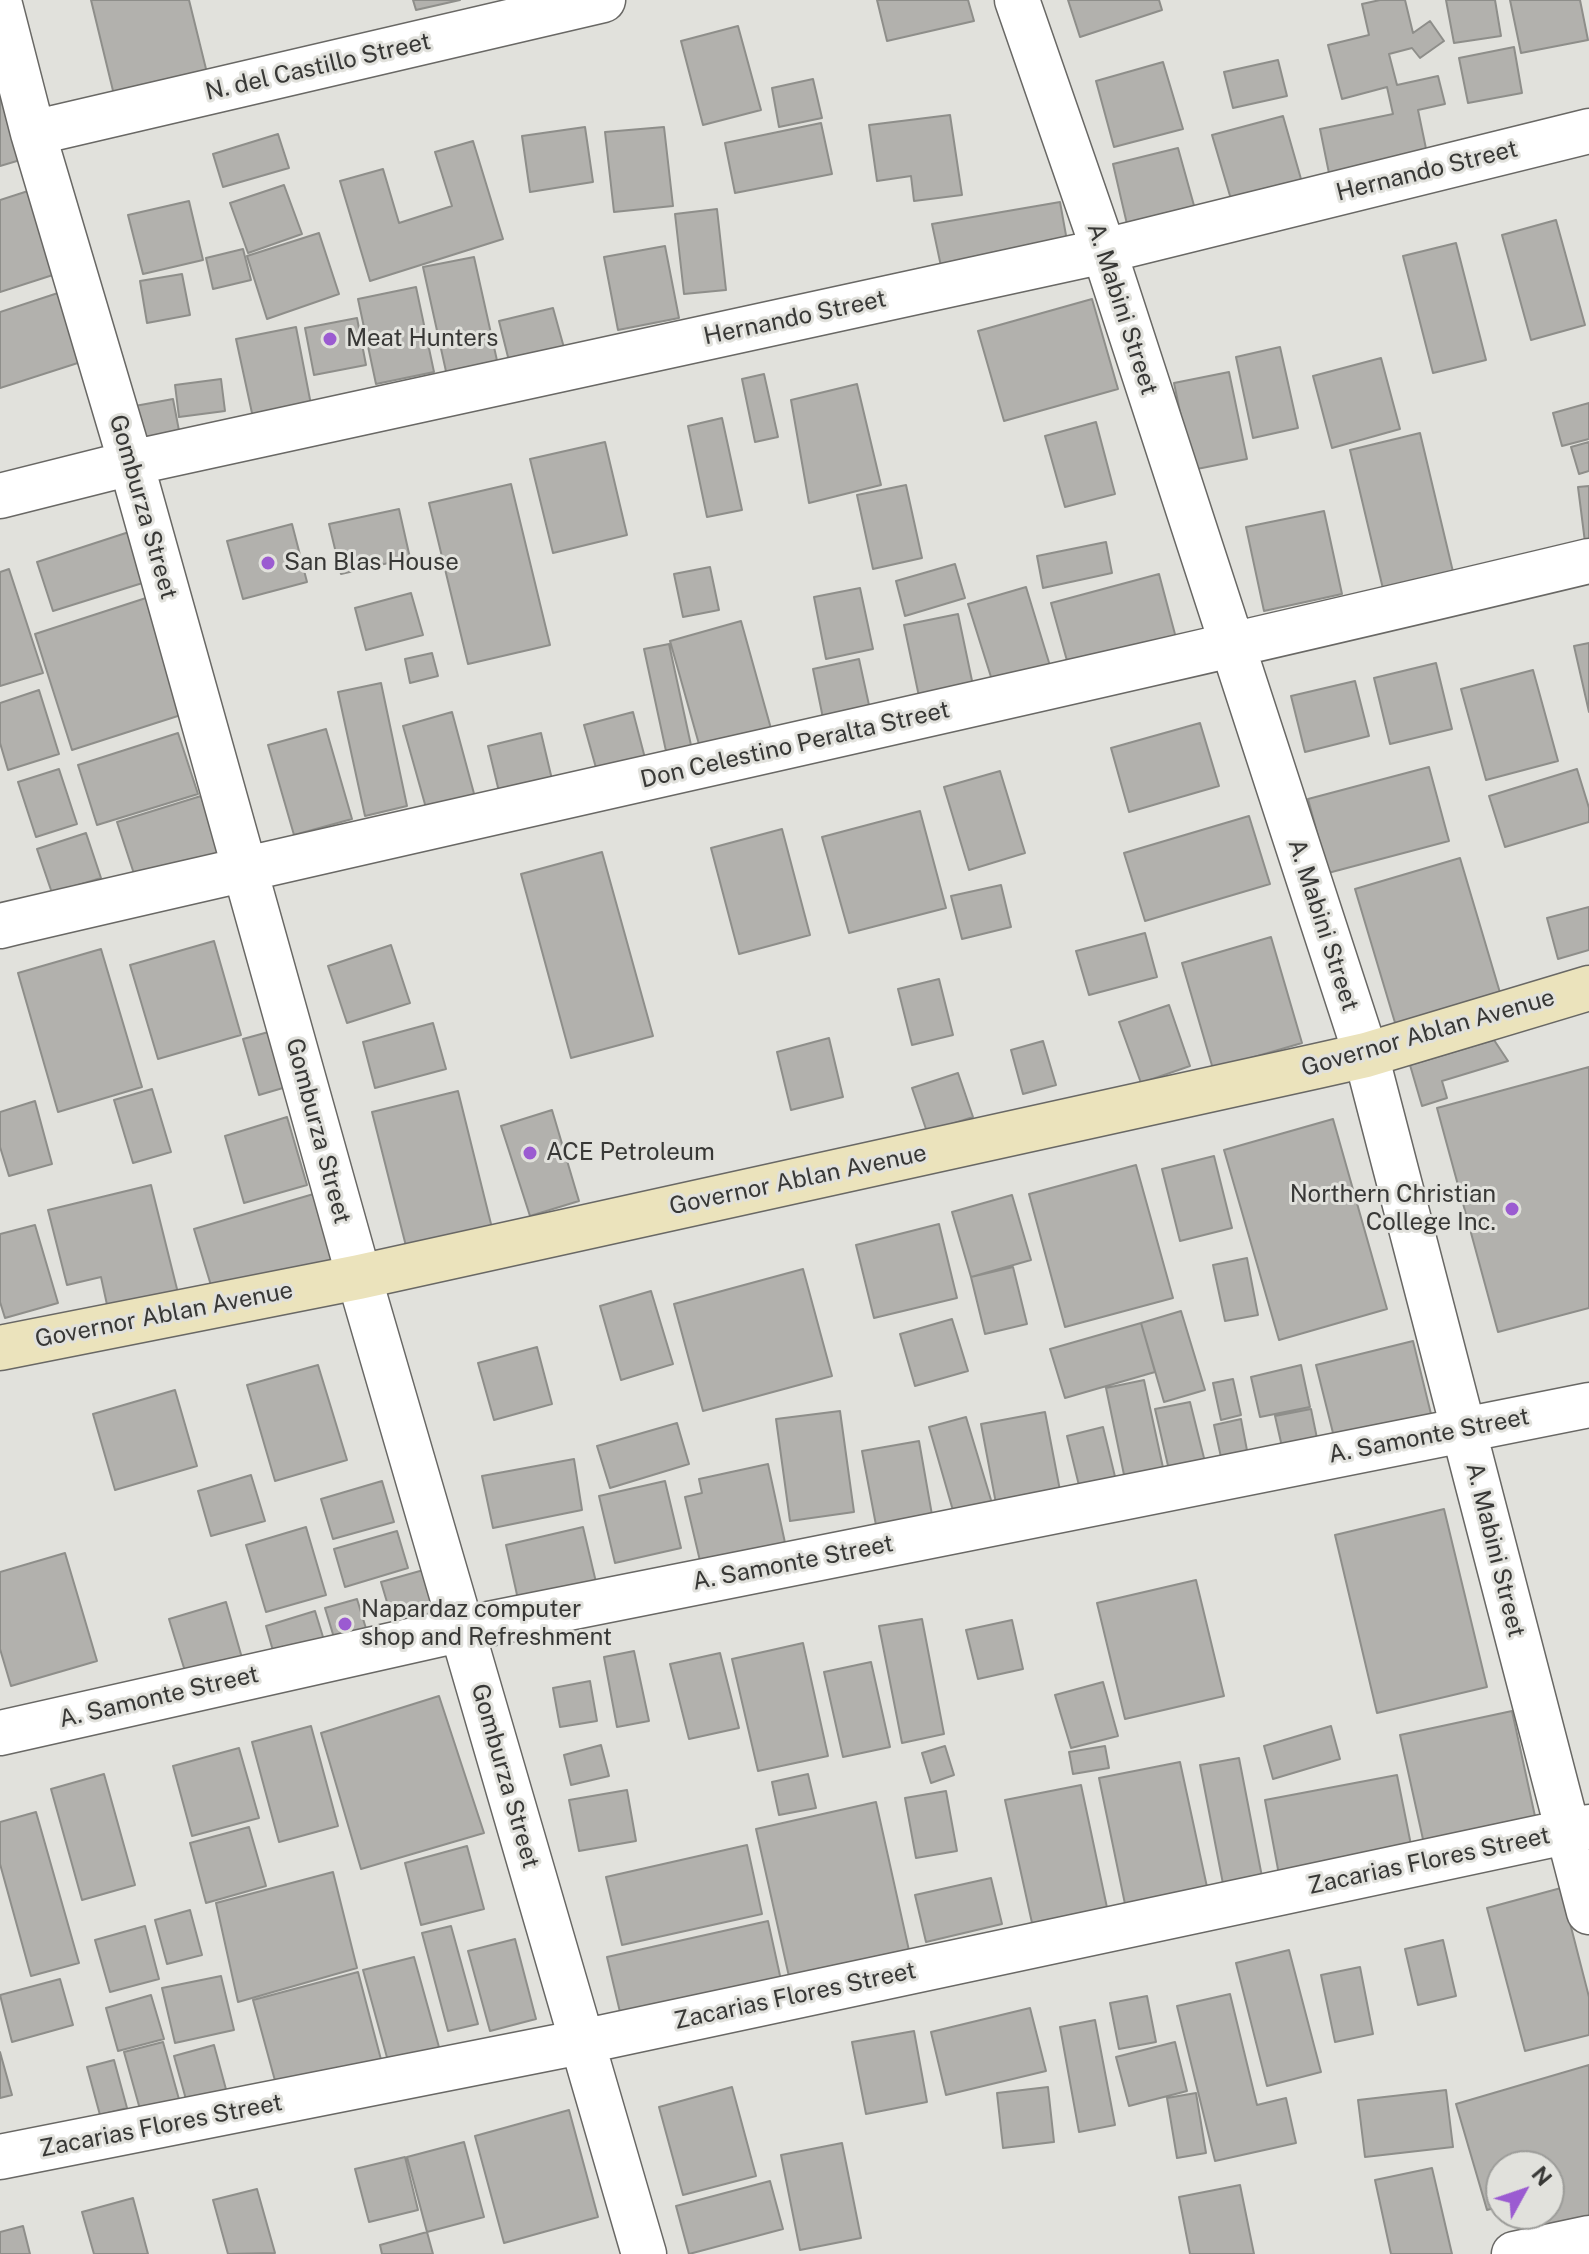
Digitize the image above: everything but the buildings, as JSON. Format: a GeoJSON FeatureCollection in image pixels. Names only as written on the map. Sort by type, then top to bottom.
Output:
{"type":"FeatureCollection","features":[{"type":"Feature","properties":{"kind":"main road","name":"Governor Ablan Avenue"},"geometry":{"type":"LineString","coordinates":[[0,1348],[359,1277],[1366,1055],[1589,988]]}},
{"type":"Feature","properties":{"kind":"street","name":"N. del Castillo Street"},"geometry":{"type":"LineString","coordinates":[[33,133],[603,0]]}},
{"type":"Feature","properties":{"kind":"street","name":"A. Mabini Street"},"geometry":{"type":"LineString","coordinates":[[1017,0],[1104,251],[1366,1055],[1464,1428],[1578,1829],[1589,1912]]}},
{"type":"Feature","properties":{"kind":"street","name":"Gomburza Street"},"geometry":{"type":"LineString","coordinates":[[0,5],[33,133],[131,463],[359,1277],[644,2254]]}},
{"type":"Feature","properties":{"kind":"street","name":"Hernando Street"},"geometry":{"type":"LineString","coordinates":[[0,496],[131,463],[1104,251],[1589,131]]}},
{"type":"Feature","properties":{"kind":"street","name":"Don Celestino Peralta Street"},"geometry":{"type":"LineString","coordinates":[[0,926],[1233,647],[1589,561]]}},
{"type":"Feature","properties":{"kind":"street","name":"A. Samonte Street"},"geometry":{"type":"LineString","coordinates":[[0,1733],[463,1629],[1589,1405]]}},
{"type":"Feature","properties":{"kind":"street","name":"Zacarias Flores Street"},"geometry":{"type":"LineString","coordinates":[[0,2157],[581,2042],[1578,1829]]}},
{"type":"Feature","properties":{"kind":"street"},"geometry":{"type":"LineString","coordinates":[[1514,2254],[1589,2238]]}},
{"type":"Feature","properties":{"kind":"place","name":"Meat Hunters"},"geometry":{"type":"Point","coordinates":[330,339]}},
{"type":"Feature","properties":{"kind":"place","name":"San Blas House"},"geometry":{"type":"Point","coordinates":[268,563]}},
{"type":"Feature","properties":{"kind":"place","name":"ACE Petroleum"},"geometry":{"type":"Point","coordinates":[530,1153]}},
{"type":"Feature","properties":{"kind":"place","name":"Northern Christian College Inc."},"geometry":{"type":"Point","coordinates":[1512,1209]}},
{"type":"Feature","properties":{"kind":"place","name":"Napardaz computer shop and Refreshment"},"geometry":{"type":"Point","coordinates":[345,1624]}}]}
